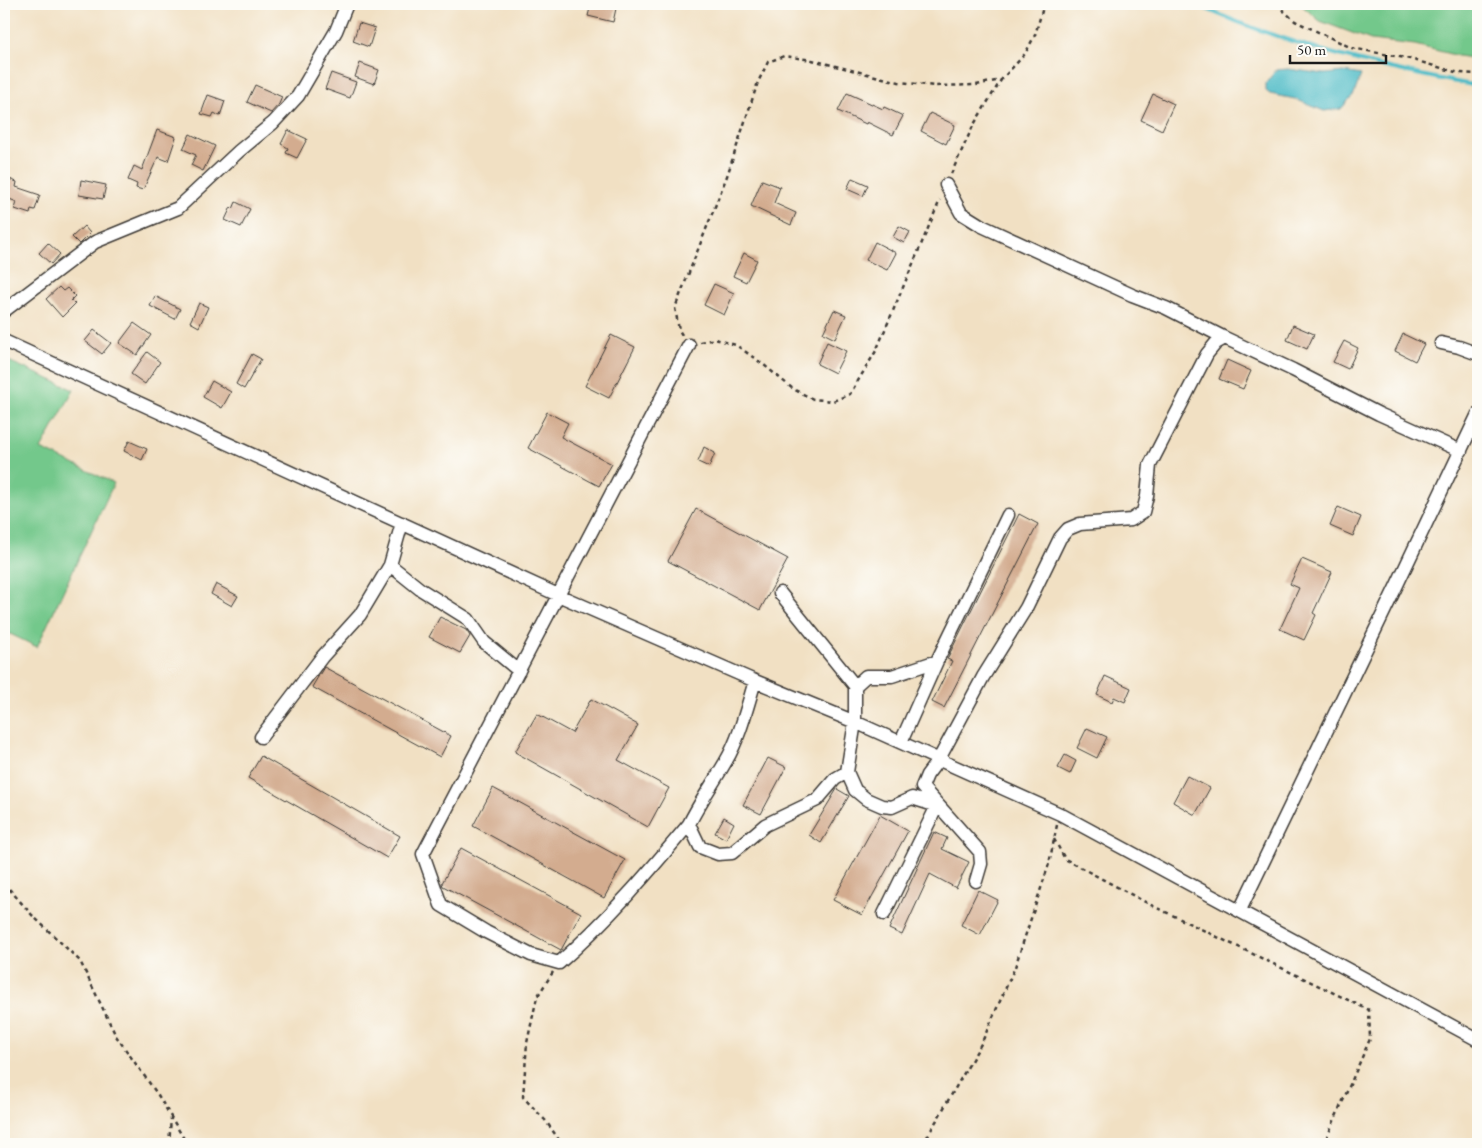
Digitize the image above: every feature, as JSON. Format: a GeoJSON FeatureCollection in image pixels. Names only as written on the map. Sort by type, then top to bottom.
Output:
{"type":"FeatureCollection","features":[{"type":"Feature","properties":{"kind":"street"},"geometry":{"type":"LineString","coordinates":[[4,311],[95,242],[178,208],[273,122],[298,96],[336,31],[347,4]]}},
{"type":"Feature","properties":{"kind":"street"},"geometry":{"type":"LineString","coordinates":[[946,186],[961,213],[982,226],[1132,295],[1166,308],[1379,414],[1461,451]]}},
{"type":"Feature","properties":{"kind":"street"},"geometry":{"type":"LineString","coordinates":[[976,881],[981,864],[980,852],[922,787],[927,775],[939,759],[983,677],[1026,608],[1060,538],[1068,529],[1080,524],[1131,520],[1143,512],[1147,496],[1150,465],[1207,354],[1216,343],[1225,338]]}},
{"type":"Feature","properties":{"kind":"street"},"geometry":{"type":"LineString","coordinates":[[4,341],[558,595],[901,742],[1060,814],[1478,1040]]}},
{"type":"Feature","properties":{"kind":"street"},"geometry":{"type":"LineString","coordinates":[[1441,342],[1478,354]]}},
{"type":"Feature","properties":{"kind":"street"},"geometry":{"type":"LineString","coordinates":[[689,345],[423,854],[441,905],[486,932],[531,955],[559,963],[581,944],[632,891],[689,824],[727,760],[755,681]]}},
{"type":"Feature","properties":{"kind":"street"},"geometry":{"type":"LineString","coordinates":[[1240,910],[1392,598],[1478,414]]}},
{"type":"Feature","properties":{"kind":"street"},"geometry":{"type":"LineString","coordinates":[[901,742],[937,660],[1008,515]]}},
{"type":"Feature","properties":{"kind":"street"},"geometry":{"type":"LineString","coordinates":[[261,737],[322,657],[360,615],[390,565],[402,523]]}},
{"type":"Feature","properties":{"kind":"street"},"geometry":{"type":"LineString","coordinates":[[390,565],[420,589],[468,620],[484,642],[519,670]]}},
{"type":"Feature","properties":{"kind":"street"},"geometry":{"type":"LineString","coordinates":[[780,593],[855,686],[855,722],[847,772],[855,790],[866,799],[882,806],[892,807],[912,798],[937,806]]}},
{"type":"Feature","properties":{"kind":"street"},"geometry":{"type":"LineString","coordinates":[[855,686],[866,676],[892,676],[937,660]]}},
{"type":"Feature","properties":{"kind":"street"},"geometry":{"type":"LineString","coordinates":[[689,824],[700,846],[718,854],[732,853],[765,825],[817,800],[835,779],[847,772]]}},
{"type":"Feature","properties":{"kind":"street"},"geometry":{"type":"LineString","coordinates":[[884,914],[937,806]]}},
{"type":"Feature","properties":{"kind":"path"},"geometry":{"type":"LineString","coordinates":[[1001,80],[976,85],[935,86],[900,82],[812,60],[784,56],[768,62],[758,82],[727,176],[675,308],[679,330],[689,345],[715,339],[736,345],[764,365],[792,389],[814,399],[833,401],[850,394],[876,351],[973,126],[1001,80],[1024,54],[1035,35],[1044,4]]}},
{"type":"Feature","properties":{"kind":"path"},"geometry":{"type":"LineString","coordinates":[[1276,4],[1295,21],[1352,48],[1410,59],[1459,73],[1478,74]]}},
{"type":"Feature","properties":{"kind":"path"},"geometry":{"type":"LineString","coordinates":[[923,1144],[982,1042],[1011,976],[1050,864],[1060,814]]}},
{"type":"Feature","properties":{"kind":"path"},"geometry":{"type":"LineString","coordinates":[[1054,839],[1065,859],[1149,904],[1369,1010],[1370,1039],[1324,1144]]}},
{"type":"Feature","properties":{"kind":"path"},"geometry":{"type":"LineString","coordinates":[[4,883],[32,915],[80,961],[116,1036],[158,1095],[187,1144]]}},
{"type":"Feature","properties":{"kind":"path"},"geometry":{"type":"LineString","coordinates":[[559,963],[537,996],[527,1043],[523,1097],[545,1120],[562,1144]]}},
{"type":"Feature","properties":{"kind":"path"},"geometry":{"type":"LineString","coordinates":[[169,1144],[171,1117]]}},
{"type":"Feature","properties":{"kind":"green space"},"geometry":{"type":"Polygon","coordinates":[[[1300,4],[1478,4],[1478,59],[1415,45],[1371,40],[1320,21],[1300,4]]]}},
{"type":"Feature","properties":{"kind":"green space"},"geometry":{"type":"Polygon","coordinates":[[[4,359],[74,390],[41,449],[114,483],[37,647],[4,631],[4,359]]]}},
{"type":"Feature","properties":{"kind":"water"},"geometry":{"type":"Polygon","coordinates":[[[1288,69],[1325,74],[1344,72],[1361,75],[1354,94],[1341,109],[1324,111],[1295,99],[1270,94],[1266,91],[1266,83],[1276,70],[1288,69]]]}},
{"type":"Feature","properties":{"kind":"building"},"geometry":{"type":"Polygon","coordinates":[[[591,4],[617,4],[613,22],[588,16],[591,4]]]}},
{"type":"Feature","properties":{"kind":"building"},"geometry":{"type":"Polygon","coordinates":[[[359,23],[375,28],[369,47],[353,41],[359,23]]]}},
{"type":"Feature","properties":{"kind":"building"},"geometry":{"type":"Polygon","coordinates":[[[360,63],[379,70],[374,84],[355,77],[360,63]]]}},
{"type":"Feature","properties":{"kind":"building"},"geometry":{"type":"Polygon","coordinates":[[[331,73],[356,82],[350,98],[325,89],[331,73]]]}},
{"type":"Feature","properties":{"kind":"building"},"geometry":{"type":"Polygon","coordinates":[[[255,85],[282,97],[271,113],[247,102],[255,85]]]}},
{"type":"Feature","properties":{"kind":"building"},"geometry":{"type":"Polygon","coordinates":[[[847,93],[903,116],[893,135],[867,122],[866,124],[838,111],[847,93]]]}},
{"type":"Feature","properties":{"kind":"building"},"geometry":{"type":"Polygon","coordinates":[[[1153,94],[1174,104],[1162,130],[1141,120],[1153,94]]]}},
{"type":"Feature","properties":{"kind":"building"},"geometry":{"type":"Polygon","coordinates":[[[208,95],[225,101],[220,116],[214,113],[212,117],[201,114],[208,95]]]}},
{"type":"Feature","properties":{"kind":"building"},"geometry":{"type":"Polygon","coordinates":[[[930,113],[955,125],[946,144],[921,131],[930,113]]]}},
{"type":"Feature","properties":{"kind":"building"},"geometry":{"type":"Polygon","coordinates":[[[157,130],[176,137],[168,161],[158,157],[143,190],[136,188],[137,184],[128,180],[134,166],[142,170],[157,130]]]}},
{"type":"Feature","properties":{"kind":"building"},"geometry":{"type":"Polygon","coordinates":[[[288,130],[307,139],[297,158],[286,153],[288,148],[281,144],[288,130]]]}},
{"type":"Feature","properties":{"kind":"building"},"geometry":{"type":"Polygon","coordinates":[[[190,134],[215,146],[203,171],[191,165],[196,155],[183,149],[190,134]]]}},
{"type":"Feature","properties":{"kind":"building"},"geometry":{"type":"Polygon","coordinates":[[[4,177],[17,182],[16,187],[40,195],[35,210],[31,209],[30,214],[15,209],[17,202],[4,197],[4,177]]]}},
{"type":"Feature","properties":{"kind":"building"},"geometry":{"type":"Polygon","coordinates":[[[852,178],[868,185],[863,196],[847,189],[852,178]]]}},
{"type":"Feature","properties":{"kind":"building"},"geometry":{"type":"Polygon","coordinates":[[[81,180],[106,185],[103,199],[79,195],[81,180]]]}},
{"type":"Feature","properties":{"kind":"building"},"geometry":{"type":"Polygon","coordinates":[[[762,180],[780,187],[774,203],[796,213],[791,225],[751,206],[762,180]]]}},
{"type":"Feature","properties":{"kind":"building"},"geometry":{"type":"Polygon","coordinates":[[[236,202],[250,209],[241,227],[225,220],[231,207],[233,209],[236,202]]]}},
{"type":"Feature","properties":{"kind":"building"},"geometry":{"type":"Polygon","coordinates":[[[84,226],[90,233],[79,244],[72,237],[84,226]]]}},
{"type":"Feature","properties":{"kind":"building"},"geometry":{"type":"Polygon","coordinates":[[[899,226],[910,232],[904,243],[893,237],[899,226]]]}},
{"type":"Feature","properties":{"kind":"building"},"geometry":{"type":"Polygon","coordinates":[[[875,242],[896,253],[887,270],[866,260],[875,242]]]}},
{"type":"Feature","properties":{"kind":"building"},"geometry":{"type":"Polygon","coordinates":[[[48,243],[60,254],[51,264],[39,253],[48,243]]]}},
{"type":"Feature","properties":{"kind":"building"},"geometry":{"type":"Polygon","coordinates":[[[744,253],[757,260],[746,282],[733,276],[744,253]]]}},
{"type":"Feature","properties":{"kind":"building"},"geometry":{"type":"Polygon","coordinates":[[[714,284],[734,293],[724,315],[704,305],[714,284]]]}},
{"type":"Feature","properties":{"kind":"building"},"geometry":{"type":"Polygon","coordinates":[[[59,287],[63,291],[67,288],[75,296],[71,300],[75,304],[62,317],[46,299],[59,287]]]}},
{"type":"Feature","properties":{"kind":"building"},"geometry":{"type":"Polygon","coordinates":[[[155,296],[180,309],[175,319],[150,306],[155,296]]]}},
{"type":"Feature","properties":{"kind":"building"},"geometry":{"type":"Polygon","coordinates":[[[199,303],[208,307],[199,327],[190,322],[199,303]]]}},
{"type":"Feature","properties":{"kind":"building"},"geometry":{"type":"Polygon","coordinates":[[[834,310],[846,315],[835,339],[823,333],[834,310]]]}},
{"type":"Feature","properties":{"kind":"building"},"geometry":{"type":"Polygon","coordinates":[[[134,323],[151,335],[137,355],[119,343],[134,323]]]}},
{"type":"Feature","properties":{"kind":"building"},"geometry":{"type":"Polygon","coordinates":[[[1293,325],[1314,334],[1307,349],[1287,340],[1293,325]]]}},
{"type":"Feature","properties":{"kind":"building"},"geometry":{"type":"Polygon","coordinates":[[[94,330],[111,343],[102,354],[85,341],[94,330]]]}},
{"type":"Feature","properties":{"kind":"building"},"geometry":{"type":"Polygon","coordinates":[[[1403,334],[1424,344],[1415,361],[1395,351],[1403,334]]]}},
{"type":"Feature","properties":{"kind":"building"},"geometry":{"type":"Polygon","coordinates":[[[611,335],[635,347],[609,398],[585,386],[611,335]]]}},
{"type":"Feature","properties":{"kind":"building"},"geometry":{"type":"Polygon","coordinates":[[[1344,341],[1358,348],[1348,369],[1333,362],[1344,341]]]}},
{"type":"Feature","properties":{"kind":"building"},"geometry":{"type":"Polygon","coordinates":[[[827,342],[846,351],[835,373],[817,364],[827,342]]]}},
{"type":"Feature","properties":{"kind":"building"},"geometry":{"type":"Polygon","coordinates":[[[147,352],[160,362],[145,384],[131,374],[147,352]]]}},
{"type":"Feature","properties":{"kind":"building"},"geometry":{"type":"Polygon","coordinates":[[[252,354],[261,359],[244,389],[236,384],[252,354]]]}},
{"type":"Feature","properties":{"kind":"building"},"geometry":{"type":"Polygon","coordinates":[[[1227,360],[1251,371],[1243,389],[1219,379],[1227,360]]]}},
{"type":"Feature","properties":{"kind":"building"},"geometry":{"type":"Polygon","coordinates":[[[212,381],[231,392],[222,408],[203,397],[212,381]]]}},
{"type":"Feature","properties":{"kind":"building"},"geometry":{"type":"Polygon","coordinates":[[[547,412],[568,423],[561,437],[612,464],[599,486],[528,448],[547,412]]]}},
{"type":"Feature","properties":{"kind":"building"},"geometry":{"type":"Polygon","coordinates":[[[129,441],[147,449],[142,460],[124,451],[129,441]]]}},
{"type":"Feature","properties":{"kind":"building"},"geometry":{"type":"Polygon","coordinates":[[[704,447],[715,453],[709,467],[698,462],[704,447]]]}},
{"type":"Feature","properties":{"kind":"building"},"geometry":{"type":"Polygon","coordinates":[[[1338,507],[1361,517],[1353,536],[1330,526],[1338,507]]]}},
{"type":"Feature","properties":{"kind":"building"},"geometry":{"type":"Polygon","coordinates":[[[696,509],[788,559],[760,610],[668,561],[696,509]]]}},
{"type":"Feature","properties":{"kind":"building"},"geometry":{"type":"Polygon","coordinates":[[[1019,514],[1038,524],[944,708],[932,702],[952,661],[947,659],[1019,514]]]}},
{"type":"Feature","properties":{"kind":"building"},"geometry":{"type":"Polygon","coordinates":[[[1302,559],[1332,572],[1313,613],[1316,615],[1304,640],[1280,629],[1299,588],[1290,584],[1302,559]]]}},
{"type":"Feature","properties":{"kind":"building"},"geometry":{"type":"Polygon","coordinates":[[[216,584],[238,596],[232,606],[211,594],[216,584]]]}},
{"type":"Feature","properties":{"kind":"building"},"geometry":{"type":"Polygon","coordinates":[[[440,617],[466,630],[470,636],[460,653],[429,637],[440,617]]]}},
{"type":"Feature","properties":{"kind":"building"},"geometry":{"type":"Polygon","coordinates":[[[324,667],[451,736],[440,757],[312,687],[324,667]]]}},
{"type":"Feature","properties":{"kind":"building"},"geometry":{"type":"Polygon","coordinates":[[[1105,676],[1131,688],[1125,702],[1114,697],[1112,702],[1097,695],[1105,676]]]}},
{"type":"Feature","properties":{"kind":"building"},"geometry":{"type":"Polygon","coordinates":[[[591,699],[638,725],[618,760],[669,788],[648,827],[515,752],[537,714],[572,733],[591,699]]]}},
{"type":"Feature","properties":{"kind":"building"},"geometry":{"type":"Polygon","coordinates":[[[1087,728],[1107,737],[1097,758],[1077,748],[1087,728]]]}},
{"type":"Feature","properties":{"kind":"building"},"geometry":{"type":"Polygon","coordinates":[[[1065,755],[1076,761],[1070,774],[1058,768],[1065,755]]]}},
{"type":"Feature","properties":{"kind":"building"},"geometry":{"type":"Polygon","coordinates":[[[261,756],[400,836],[387,858],[248,778],[261,756]]]}},
{"type":"Feature","properties":{"kind":"building"},"geometry":{"type":"Polygon","coordinates":[[[768,758],[786,767],[761,814],[743,805],[768,758]]]}},
{"type":"Feature","properties":{"kind":"building"},"geometry":{"type":"Polygon","coordinates":[[[1187,776],[1210,788],[1195,815],[1173,802],[1187,776]]]}},
{"type":"Feature","properties":{"kind":"building"},"geometry":{"type":"Polygon","coordinates":[[[493,788],[625,860],[604,898],[473,826],[493,788]]]}},
{"type":"Feature","properties":{"kind":"building"},"geometry":{"type":"Polygon","coordinates":[[[837,789],[849,796],[821,843],[809,835],[837,789]]]}},
{"type":"Feature","properties":{"kind":"building"},"geometry":{"type":"Polygon","coordinates":[[[880,815],[908,831],[862,915],[833,900],[880,815]]]}},
{"type":"Feature","properties":{"kind":"building"},"geometry":{"type":"Polygon","coordinates":[[[724,817],[734,823],[726,839],[715,833],[724,817]]]}},
{"type":"Feature","properties":{"kind":"building"},"geometry":{"type":"Polygon","coordinates":[[[934,832],[947,838],[942,849],[969,862],[956,888],[930,874],[902,935],[889,929],[934,832]]]}},
{"type":"Feature","properties":{"kind":"building"},"geometry":{"type":"Polygon","coordinates":[[[461,848],[581,913],[561,950],[443,886],[442,883],[461,848]]]}},
{"type":"Feature","properties":{"kind":"building"},"geometry":{"type":"Polygon","coordinates":[[[978,890],[998,900],[980,935],[961,925],[978,890]]]}},
{"type":"Feature","properties":{"kind":"waterway"},"geometry":{"type":"LineString","coordinates":[[1195,4],[1264,32],[1334,54],[1406,72],[1478,86]]}}]}
